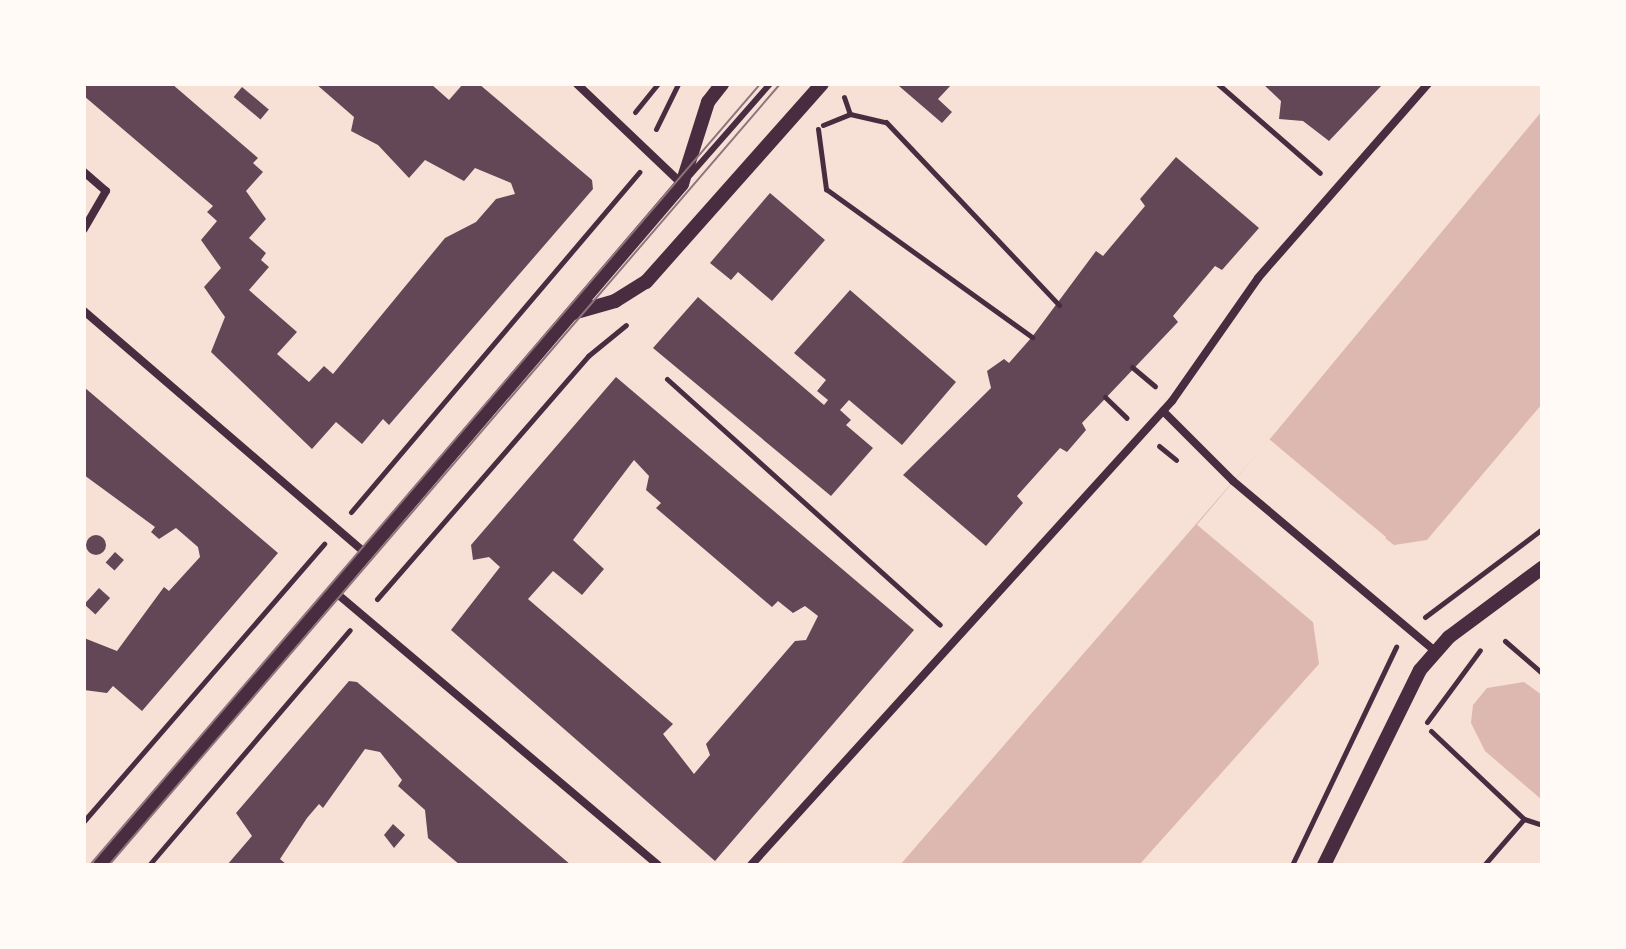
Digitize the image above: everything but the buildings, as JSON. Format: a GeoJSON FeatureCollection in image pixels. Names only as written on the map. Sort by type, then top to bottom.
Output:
{"type":"FeatureCollection","features":[{"type":"Feature","properties":{"kind":"street"},"geometry":{"type":"LineString","coordinates":[[577,84],[624,125],[682,184]]}},
{"type":"Feature","properties":{"kind":"street"},"geometry":{"type":"LineString","coordinates":[[100,865],[682,184],[708,102],[722,84]]}},
{"type":"Feature","properties":{"kind":"street"},"geometry":{"type":"LineString","coordinates":[[572,313],[646,282],[822,84]]}},
{"type":"Feature","properties":{"kind":"street"},"geometry":{"type":"LineString","coordinates":[[751,865],[1172,401],[1258,278],[1428,84]]}},
{"type":"Feature","properties":{"kind":"street"},"geometry":{"type":"LineString","coordinates":[[84,172],[106,191],[84,229]]}},
{"type":"Feature","properties":{"kind":"street"},"geometry":{"type":"LineString","coordinates":[[84,311],[367,555]]}},
{"type":"Feature","properties":{"kind":"street"},"geometry":{"type":"LineString","coordinates":[[1163,411],[1233,481],[1435,651]]}},
{"type":"Feature","properties":{"kind":"street"},"geometry":{"type":"LineString","coordinates":[[1324,865],[1391,718],[1435,651],[1542,568]]}},
{"type":"Feature","properties":{"kind":"street"},"geometry":{"type":"LineString","coordinates":[[335,592],[658,865]]}},
{"type":"Feature","properties":{"kind":"lane"},"geometry":{"type":"LineString","coordinates":[[682,184],[770,84]]}},
{"type":"Feature","properties":{"kind":"path"},"geometry":{"type":"LineString","coordinates":[[624,125],[658,84]]}},
{"type":"Feature","properties":{"kind":"path"},"geometry":{"type":"LineString","coordinates":[[337,529],[637,177],[678,84]]}},
{"type":"Feature","properties":{"kind":"path"},"geometry":{"type":"LineString","coordinates":[[1218,84],[1339,189]]}},
{"type":"Feature","properties":{"kind":"path"},"geometry":{"type":"LineString","coordinates":[[844,97],[850,114]]}},
{"type":"Feature","properties":{"kind":"path"},"geometry":{"type":"LineString","coordinates":[[1032,337],[826,189],[818,128],[850,114],[886,122],[1059,305]]}},
{"type":"Feature","properties":{"kind":"path"},"geometry":{"type":"LineString","coordinates":[[149,865],[588,356],[620,331]]}},
{"type":"Feature","properties":{"kind":"path"},"geometry":{"type":"LineString","coordinates":[[1132,367],[1172,401]]}},
{"type":"Feature","properties":{"kind":"path"},"geometry":{"type":"LineString","coordinates":[[667,379],[956,638]]}},
{"type":"Feature","properties":{"kind":"path"},"geometry":{"type":"LineString","coordinates":[[84,821],[305,567]]}},
{"type":"Feature","properties":{"kind":"path"},"geometry":{"type":"LineString","coordinates":[[1505,641],[1542,673]]}},
{"type":"Feature","properties":{"kind":"path"},"geometry":{"type":"LineString","coordinates":[[1457,674],[1463,680]]}},
{"type":"Feature","properties":{"kind":"path"},"geometry":{"type":"LineString","coordinates":[[1431,731],[1524,819],[1542,825]]}},
{"type":"Feature","properties":{"kind":"path"},"geometry":{"type":"LineString","coordinates":[[1484,865],[1524,819]]}},
{"type":"Feature","properties":{"kind":"shaded area"},"geometry":{"type":"Polygon","coordinates":[[[1542,111],[1542,404],[1427,540],[1394,545],[1385,538],[1313,622],[1319,664],[1139,865],[900,865],[1275,433],[1542,111]]]}},
{"type":"Feature","properties":{"kind":"shaded area"},"geometry":{"type":"Polygon","coordinates":[[[1524,682],[1542,695],[1542,800],[1485,751],[1471,723],[1473,705],[1487,688],[1524,682]]]}},
{"type":"Feature","properties":{"kind":"pier"},"geometry":{"type":"Polygon","coordinates":[[[1269,439],[1386,537],[1314,623],[1197,525],[1269,439]]]}},
{"type":"Feature","properties":{"kind":"tram line"},"geometry":{"type":"LineString","coordinates":[[90,865],[760,84]]}},
{"type":"Feature","properties":{"kind":"tram line"},"geometry":{"type":"LineString","coordinates":[[109,865],[780,84]]}}]}
